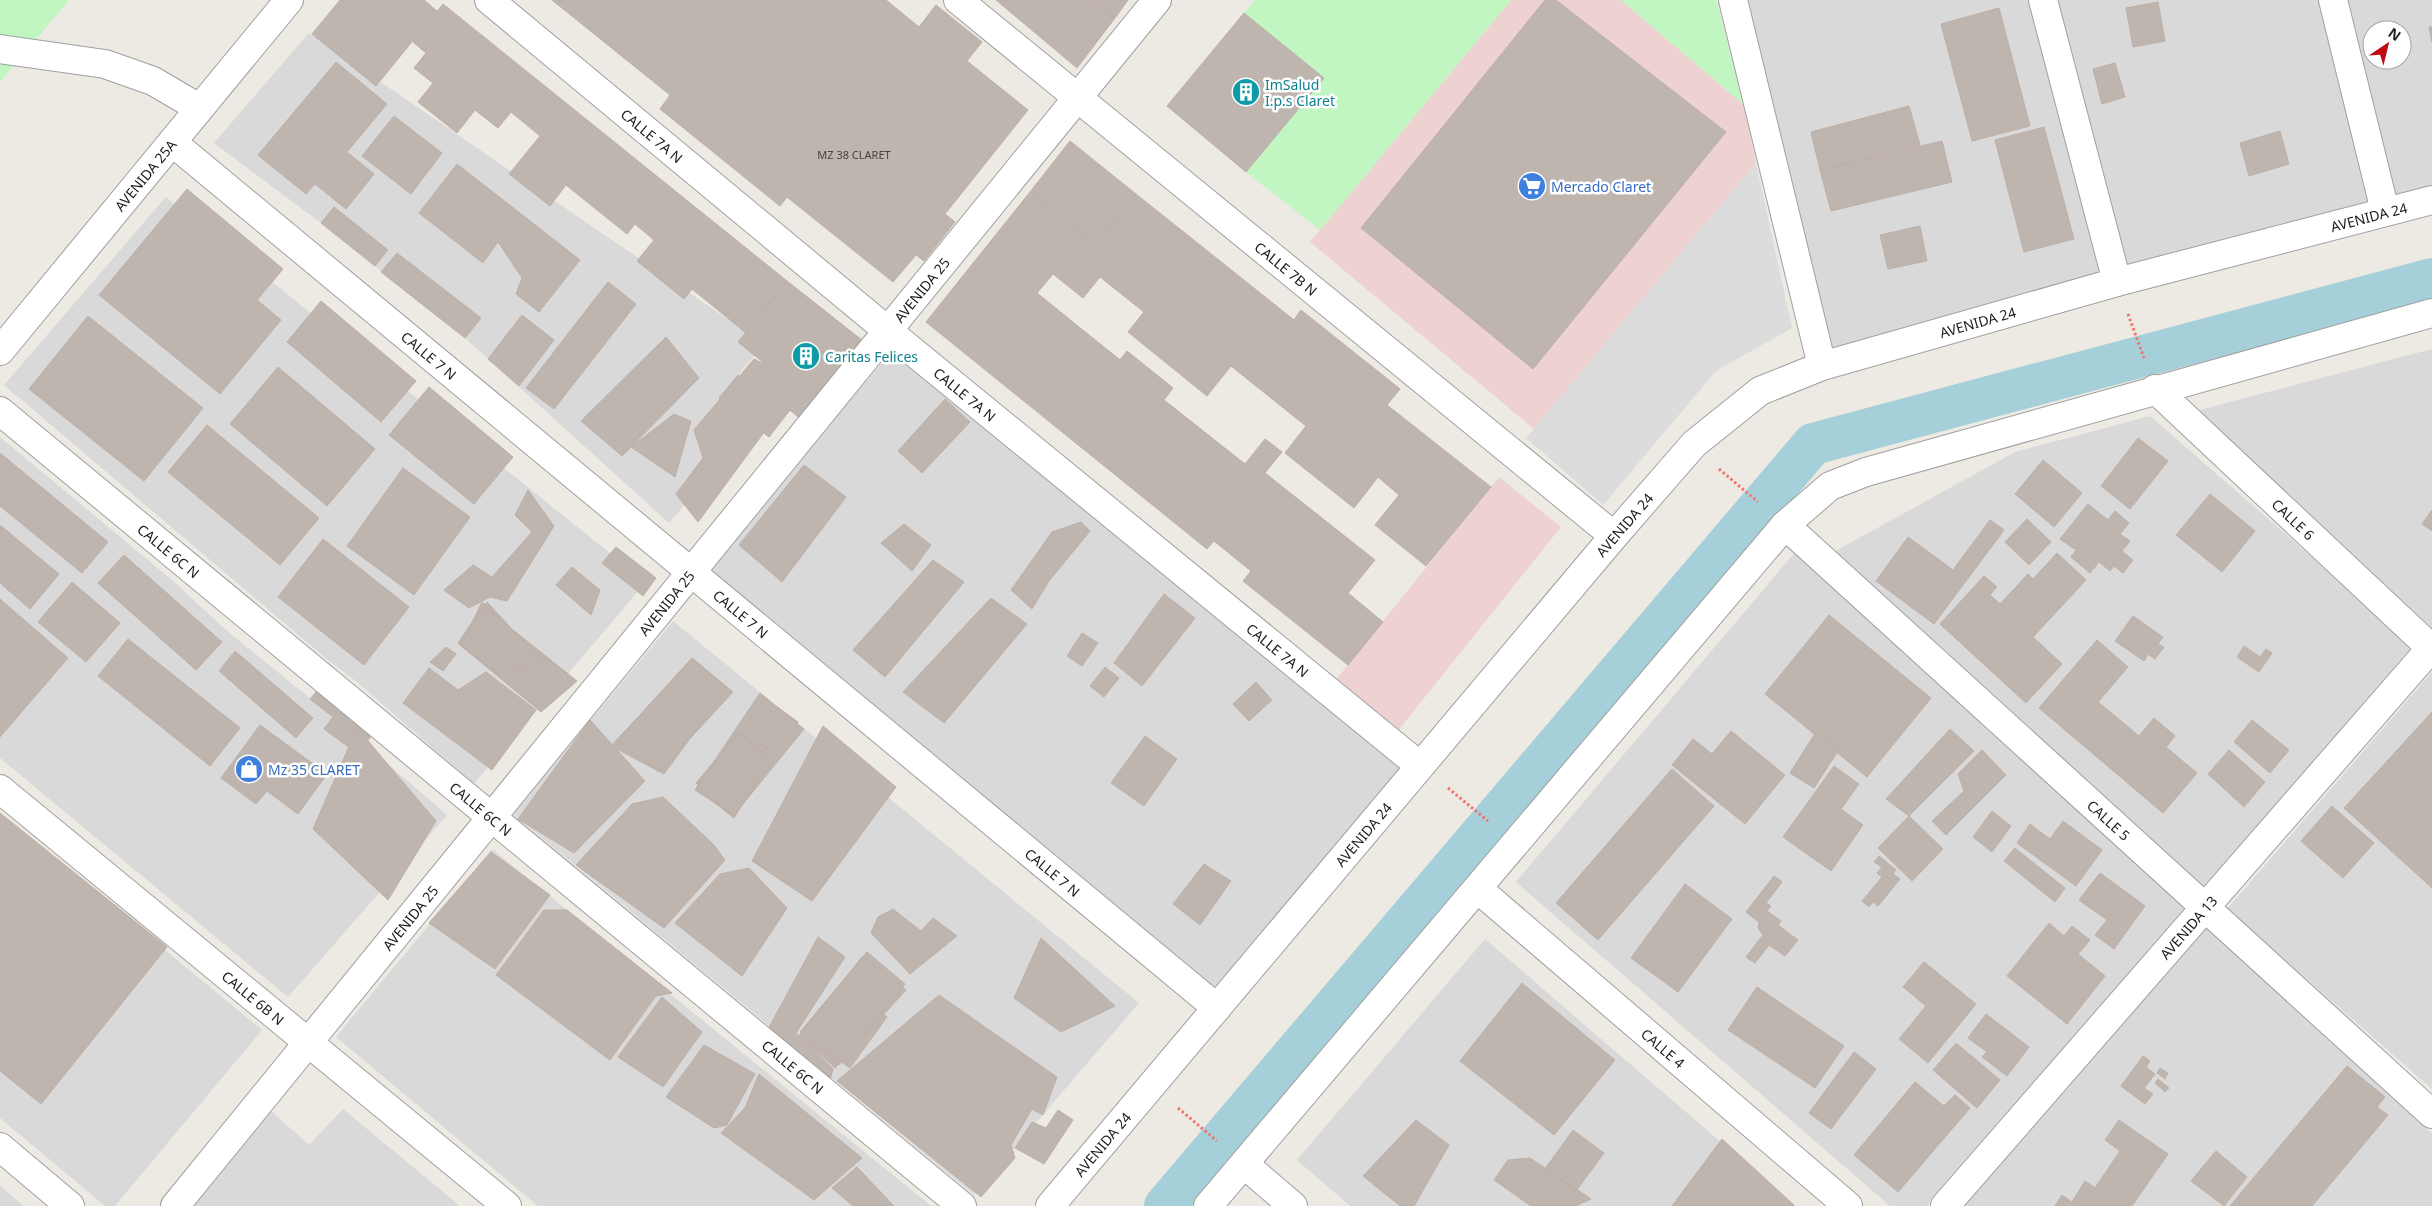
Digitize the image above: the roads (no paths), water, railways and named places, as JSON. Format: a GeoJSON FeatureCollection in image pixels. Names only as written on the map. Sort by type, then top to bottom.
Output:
{"type":"FeatureCollection","features":[{"type":"Feature","properties":{"kind":"street","name":"AVENIDA 25A"},"geometry":{"type":"LineString","coordinates":[[0,351],[289,0]]}},
{"type":"Feature","properties":{"kind":"street","name":"CALLE 7A N"},"geometry":{"type":"LineString","coordinates":[[488,0],[888,331],[1420,766]]}},
{"type":"Feature","properties":{"kind":"street","name":"CALLE 7B N"},"geometry":{"type":"LineString","coordinates":[[958,0],[1614,536]]}},
{"type":"Feature","properties":{"kind":"street","name":"AVENIDA 25"},"geometry":{"type":"LineString","coordinates":[[175,1206],[1157,0]]}},
{"type":"Feature","properties":{"kind":"street"},"geometry":{"type":"LineString","coordinates":[[1733,0],[1822,366]]}},
{"type":"Feature","properties":{"kind":"street"},"geometry":{"type":"LineString","coordinates":[[2043,0],[2117,282]]}},
{"type":"Feature","properties":{"kind":"street"},"geometry":{"type":"LineString","coordinates":[[2333,0],[2385,211]]}},
{"type":"Feature","properties":{"kind":"street"},"geometry":{"type":"LineString","coordinates":[[0,49],[105,64],[153,80],[199,108]]}},
{"type":"Feature","properties":{"kind":"street","name":"CALLE 7 N"},"geometry":{"type":"LineString","coordinates":[[172,142],[1217,1008]]}},
{"type":"Feature","properties":{"kind":"street","name":"AVENIDA 24"},"geometry":{"type":"LineString","coordinates":[[1050,1206],[1614,536],[1694,444],[1760,391],[1822,366],[2117,282],[2432,200]]}},
{"type":"Feature","properties":{"kind":"street"},"geometry":{"type":"LineString","coordinates":[[1208,1206],[1234,1156],[1478,889],[1785,525],[1830,486],[1866,472],[2151,377],[2432,312]]}},
{"type":"Feature","properties":{"kind":"street","name":"CALLE 6"},"geometry":{"type":"LineString","coordinates":[[2151,377],[2432,648]]}},
{"type":"Feature","properties":{"kind":"street","name":"CALLE 6C N"},"geometry":{"type":"LineString","coordinates":[[0,412],[962,1206]]}},
{"type":"Feature","properties":{"kind":"street","name":"CALLE 5"},"geometry":{"type":"LineString","coordinates":[[1785,525],[2432,1114]]}},
{"type":"Feature","properties":{"kind":"street","name":"AVENIDA 13"},"geometry":{"type":"LineString","coordinates":[[1945,1206],[2432,648]]}},
{"type":"Feature","properties":{"kind":"street","name":"CALLE 6B N"},"geometry":{"type":"LineString","coordinates":[[0,788],[507,1206]]}},
{"type":"Feature","properties":{"kind":"street","name":"CALLE 4"},"geometry":{"type":"LineString","coordinates":[[1478,889],[1848,1206]]}},
{"type":"Feature","properties":{"kind":"street"},"geometry":{"type":"LineString","coordinates":[[0,1147],[70,1206]]}},
{"type":"Feature","properties":{"kind":"street"},"geometry":{"type":"LineString","coordinates":[[1234,1156],[1293,1206]]}},
{"type":"Feature","properties":{"kind":"waterway"},"geometry":{"type":"LineString","coordinates":[[1165,1206],[1813,444],[2432,279]]}},
{"type":"Feature","properties":{"kind":"place","name":"ImSalud I.p.s Claret"},"geometry":{"type":"Point","coordinates":[1246,92]}},
{"type":"Feature","properties":{"kind":"place","name":"Mercado Claret"},"geometry":{"type":"Point","coordinates":[1532,186]}},
{"type":"Feature","properties":{"kind":"place","name":"Caritas Felices"},"geometry":{"type":"Point","coordinates":[806,356]}},
{"type":"Feature","properties":{"kind":"place","name":"Mz 35 CLARET"},"geometry":{"type":"Point","coordinates":[249,769]}}]}
